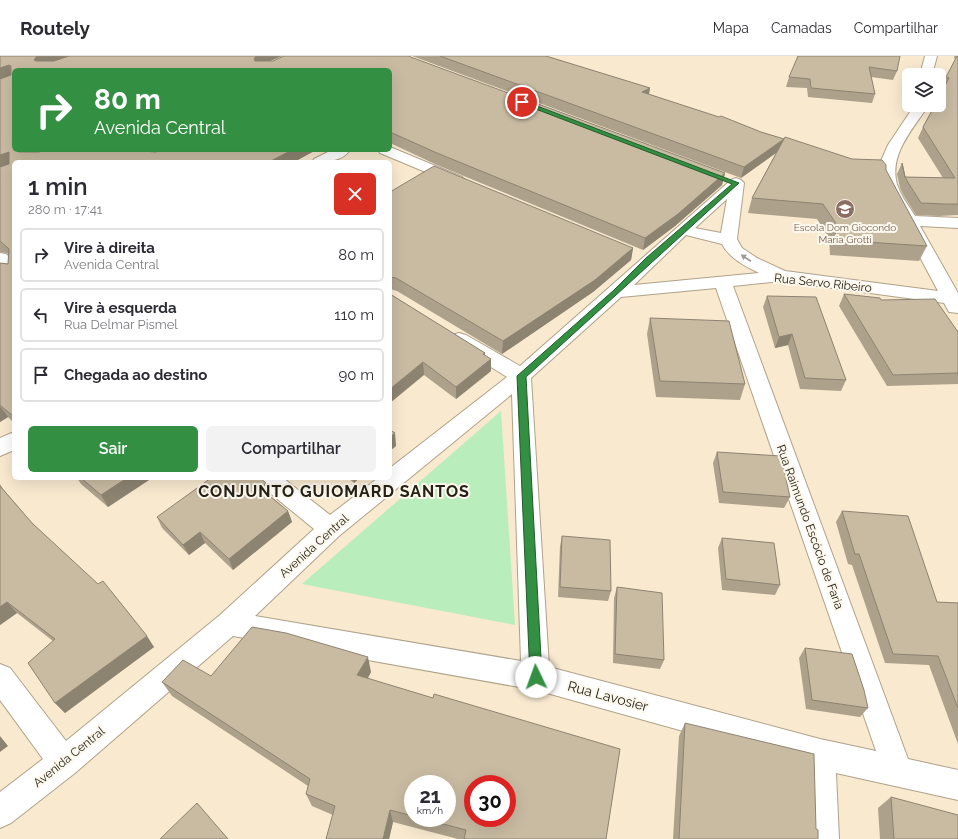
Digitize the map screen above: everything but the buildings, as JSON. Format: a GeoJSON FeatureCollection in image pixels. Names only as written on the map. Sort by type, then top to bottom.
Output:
{"type":"FeatureCollection","features":[{"type":"Feature","properties":{"kind":"street"},"geometry":{"type":"LineString","coordinates":[[928,68],[931,56]]}},
{"type":"Feature","properties":{"kind":"street"},"geometry":{"type":"LineString","coordinates":[[917,112],[895,144],[888,161],[889,184],[956,303]]}},
{"type":"Feature","properties":{"kind":"street"},"geometry":{"type":"LineString","coordinates":[[323,160],[340,152]]}},
{"type":"Feature","properties":{"kind":"street"},"geometry":{"type":"LineString","coordinates":[[390,152],[469,185]]}},
{"type":"Feature","properties":{"kind":"street"},"geometry":{"type":"LineString","coordinates":[[415,181],[433,170]]}},
{"type":"Feature","properties":{"kind":"street","name":"Avenida Central"},"geometry":{"type":"LineString","coordinates":[[0,812],[64,762],[229,623],[330,530],[521,376],[616,292],[642,257],[684,230],[728,180],[732,220],[729,231],[729,240]]}},
{"type":"Feature","properties":{"kind":"street"},"geometry":{"type":"LineString","coordinates":[[909,221],[958,223]]}},
{"type":"Feature","properties":{"kind":"street"},"geometry":{"type":"LineString","coordinates":[[684,230],[729,240],[737,252],[744,258],[781,276]]}},
{"type":"Feature","properties":{"kind":"street"},"geometry":{"type":"LineString","coordinates":[[0,258],[12,268]]}},
{"type":"Feature","properties":{"kind":"street","name":"Rua Servo Ribeiro"},"geometry":{"type":"LineString","coordinates":[[616,292],[781,276],[956,303]]}},
{"type":"Feature","properties":{"kind":"street","name":"Rua Raimundo Escócio de Faria"},"geometry":{"type":"LineString","coordinates":[[723,282],[898,772]]}},
{"type":"Feature","properties":{"kind":"street"},"geometry":{"type":"LineString","coordinates":[[442,328],[521,376],[536,677]]}},
{"type":"Feature","properties":{"kind":"street"},"geometry":{"type":"LineString","coordinates":[[0,448],[12,441]]}},
{"type":"Feature","properties":{"kind":"street"},"geometry":{"type":"LineString","coordinates":[[269,480],[330,530]]}},
{"type":"Feature","properties":{"kind":"street","name":"Rua Lavosier"},"geometry":{"type":"LineString","coordinates":[[229,623],[536,677],[820,754],[958,785]]}},
{"type":"Feature","properties":{"kind":"street"},"geometry":{"type":"LineString","coordinates":[[0,677],[64,762]]}},
{"type":"Feature","properties":{"kind":"street"},"geometry":{"type":"LineString","coordinates":[[820,754],[823,839]]}},
{"type":"Feature","properties":{"kind":"green space"},"geometry":{"type":"Polygon","coordinates":[[[501,411],[515,625],[302,584],[501,411]]]}},
{"type":"Feature","properties":{"kind":"place","name":"Escola Dom Giocondo Maria Grotti"},"geometry":{"type":"Point","coordinates":[845,209]}},
{"type":"Feature","properties":{"kind":"district","name":"CONJUNTO GUIOMARD SANTOS"},"geometry":{"type":"Point","coordinates":[334,491]}},
{"type":"Feature","properties":{"kind":"route"},"geometry":{"type":"LineString","coordinates":[[522,102],[736,183],[521,376],[536,677]]}}]}
